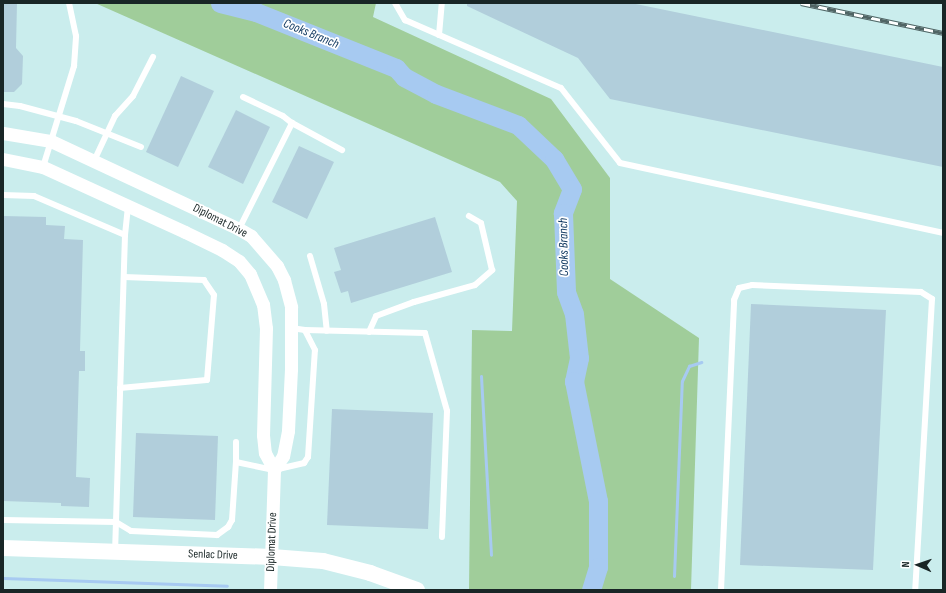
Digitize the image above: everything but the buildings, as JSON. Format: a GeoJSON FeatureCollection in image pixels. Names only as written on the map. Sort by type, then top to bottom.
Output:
{"type":"FeatureCollection","features":[{"type":"Feature","properties":{"kind":"street","name":"Diplomat Drive"},"geometry":{"type":"LineString","coordinates":[[3,134],[51,141],[239,229],[266,253],[281,273],[290,307],[291,328],[288,431],[283,456],[274,470]]}},
{"type":"Feature","properties":{"kind":"street","name":"Diplomat Drive"},"geometry":{"type":"LineString","coordinates":[[3,159],[43,167],[222,250],[239,261],[258,286],[263,304],[266,328],[263,435],[265,454],[274,470],[270,590]]}},
{"type":"Feature","properties":{"kind":"street","name":"Senlac Drive"},"geometry":{"type":"LineString","coordinates":[[3,548],[272,557],[343,565],[417,590]]}},
{"type":"Feature","properties":{"kind":"lane"},"geometry":{"type":"LineString","coordinates":[[43,167],[74,66],[76,36],[69,3]]}},
{"type":"Feature","properties":{"kind":"lane"},"geometry":{"type":"LineString","coordinates":[[395,3],[405,20],[560,88],[620,163],[943,232]]}},
{"type":"Feature","properties":{"kind":"lane"},"geometry":{"type":"LineString","coordinates":[[439,36],[442,3]]}},
{"type":"Feature","properties":{"kind":"lane"},"geometry":{"type":"LineString","coordinates":[[94,161],[115,116],[133,96],[153,57]]}},
{"type":"Feature","properties":{"kind":"lane"},"geometry":{"type":"LineString","coordinates":[[243,97],[283,116],[292,123],[342,150]]}},
{"type":"Feature","properties":{"kind":"lane"},"geometry":{"type":"LineString","coordinates":[[3,104],[20,106],[59,116],[108,132],[141,147]]}},
{"type":"Feature","properties":{"kind":"lane"},"geometry":{"type":"LineString","coordinates":[[239,229],[292,123]]}},
{"type":"Feature","properties":{"kind":"lane"},"geometry":{"type":"LineString","coordinates":[[3,195],[34,196],[125,235]]}},
{"type":"Feature","properties":{"kind":"lane"},"geometry":{"type":"LineString","coordinates":[[115,552],[125,235],[128,206]]}},
{"type":"Feature","properties":{"kind":"lane"},"geometry":{"type":"LineString","coordinates":[[369,332],[376,316],[414,302],[475,285],[492,270],[481,223],[468,216]]}},
{"type":"Feature","properties":{"kind":"lane"},"geometry":{"type":"LineString","coordinates":[[310,256],[324,304],[327,331]]}},
{"type":"Feature","properties":{"kind":"lane"},"geometry":{"type":"LineString","coordinates":[[120,388],[207,380],[214,295],[204,280],[124,277]]}},
{"type":"Feature","properties":{"kind":"lane"},"geometry":{"type":"LineString","coordinates":[[721,590],[734,300],[739,288],[752,285],[921,292],[928,294],[932,299],[915,590]]}},
{"type":"Feature","properties":{"kind":"lane"},"geometry":{"type":"LineString","coordinates":[[291,328],[327,331],[425,333],[447,411],[442,537]]}},
{"type":"Feature","properties":{"kind":"lane"},"geometry":{"type":"LineString","coordinates":[[236,462],[274,470],[304,463],[308,457],[315,350],[304,330]]}},
{"type":"Feature","properties":{"kind":"lane"},"geometry":{"type":"LineString","coordinates":[[3,520],[116,522],[131,531],[217,535],[228,527],[232,520],[236,442]]}},
{"type":"Feature","properties":{"kind":"green space"},"geometry":{"type":"Polygon","coordinates":[[[95,3],[376,3],[373,17],[551,99],[610,178],[610,279],[699,338],[691,590],[469,590],[472,330],[512,331],[517,201],[500,182],[95,3]]]}},
{"type":"Feature","properties":{"kind":"waterway","name":"Cooks Branch"},"geometry":{"type":"LineString","coordinates":[[220,3],[256,12],[396,68],[404,77],[436,94],[518,125],[554,159],[572,189],[563,213],[566,292],[574,314],[579,358],[574,381],[598,501],[598,567],[591,590]]}},
{"type":"Feature","properties":{"kind":"waterway"},"geometry":{"type":"LineString","coordinates":[[674,576],[682,381],[689,366],[701,362]]}},
{"type":"Feature","properties":{"kind":"waterway"},"geometry":{"type":"LineString","coordinates":[[481,376],[491,555]]}},
{"type":"Feature","properties":{"kind":"waterway"},"geometry":{"type":"LineString","coordinates":[[3,578],[227,586]]}},
{"type":"Feature","properties":{"kind":"railway"},"geometry":{"type":"LineString","coordinates":[[801,3],[943,33]]}}]}
